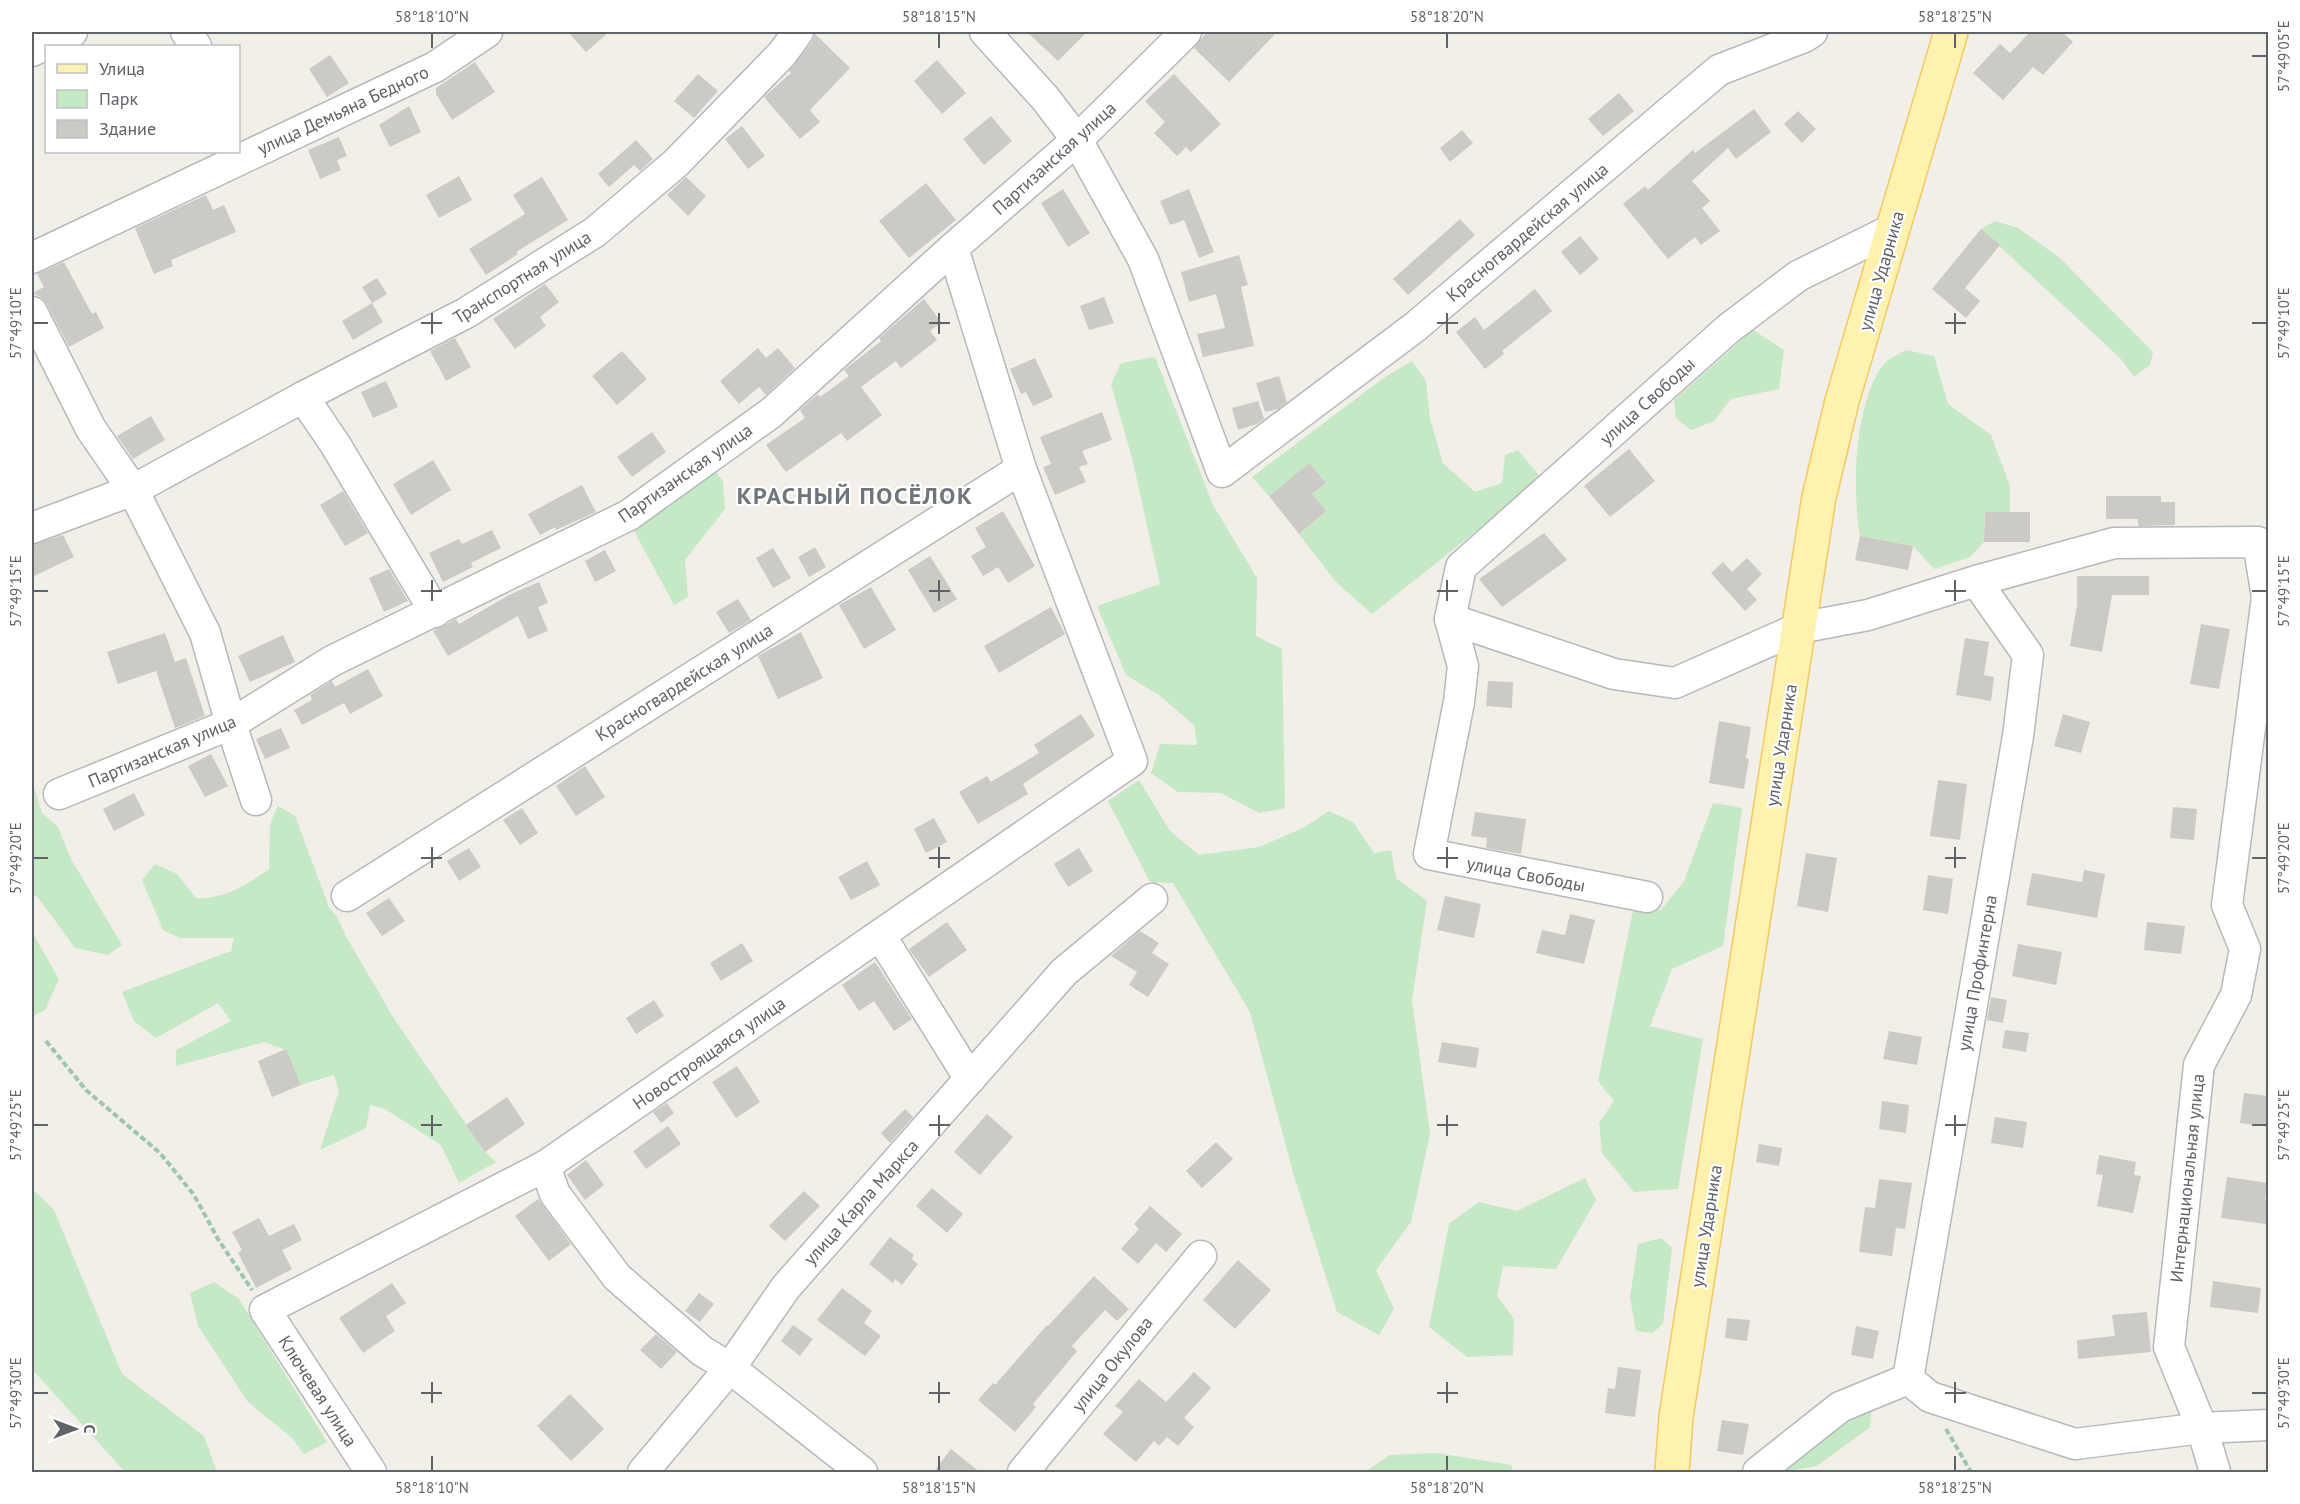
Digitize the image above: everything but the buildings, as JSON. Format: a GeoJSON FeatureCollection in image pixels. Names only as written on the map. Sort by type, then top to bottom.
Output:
{"type":"FeatureCollection","features":[{"type":"Feature","properties":{"kind":"main road","name":"улица Ударника"},"geometry":{"type":"LineString","coordinates":[[1672,1473],[1676,1417],[1819,497],[1842,400],[1951,32]]}},
{"type":"Feature","properties":{"kind":"street"},"geometry":{"type":"LineString","coordinates":[[32,51],[72,32]]}},
{"type":"Feature","properties":{"kind":"street"},"geometry":{"type":"LineString","coordinates":[[186,32],[195,45]]}},
{"type":"Feature","properties":{"kind":"street","name":"улица Демьяна Бедного"},"geometry":{"type":"LineString","coordinates":[[243,144],[435,67],[487,32]]}},
{"type":"Feature","properties":{"kind":"street","name":"Транспортная улица"},"geometry":{"type":"LineString","coordinates":[[32,528],[133,490],[303,397],[466,313],[595,232],[676,163],[782,54],[798,32]]}},
{"type":"Feature","properties":{"kind":"street"},"geometry":{"type":"LineString","coordinates":[[985,32],[1045,98],[1077,140]]}},
{"type":"Feature","properties":{"kind":"street","name":"Партизанская улица"},"geometry":{"type":"LineString","coordinates":[[59,794],[231,724],[332,661],[629,515],[771,413],[1077,140],[1186,32]]}},
{"type":"Feature","properties":{"kind":"street","name":"Красногвардейская улица"},"geometry":{"type":"LineString","coordinates":[[1077,140],[1143,258],[1222,472],[1415,327],[1719,70],[1812,32]]}},
{"type":"Feature","properties":{"kind":"street","name":"улица Демьяна Бедного"},"geometry":{"type":"LineString","coordinates":[[35,247],[225,153]]}},
{"type":"Feature","properties":{"kind":"street","name":"улица Свободы"},"geometry":{"type":"LineString","coordinates":[[1647,897],[1429,854],[1463,666],[1450,619],[1461,567],[1728,329],[1798,276],[1893,229]]}},
{"type":"Feature","properties":{"kind":"street"},"geometry":{"type":"LineString","coordinates":[[954,248],[1021,469]]}},
{"type":"Feature","properties":{"kind":"street"},"geometry":{"type":"LineString","coordinates":[[32,312],[91,429],[133,490],[205,633],[256,800]]}},
{"type":"Feature","properties":{"kind":"street"},"geometry":{"type":"LineString","coordinates":[[303,397],[335,444],[435,612]]}},
{"type":"Feature","properties":{"kind":"street","name":"Красногвардейская улица"},"geometry":{"type":"LineString","coordinates":[[347,896],[1021,469]]}},
{"type":"Feature","properties":{"kind":"street","name":"Новостроящаяся улица"},"geometry":{"type":"LineString","coordinates":[[265,1311],[545,1167],[1132,761],[1021,469]]}},
{"type":"Feature","properties":{"kind":"street","name":"Интернациональная улица"},"geometry":{"type":"LineString","coordinates":[[1976,581],[2114,543],[2258,542],[2267,597],[2227,905],[2245,949],[2236,995],[2199,1065],[2169,1347],[2202,1428],[2215,1473]]}},
{"type":"Feature","properties":{"kind":"street"},"geometry":{"type":"LineString","coordinates":[[1450,619],[1614,674],[1675,683],[1799,628],[1868,615],[1976,581]]}},
{"type":"Feature","properties":{"kind":"street","name":"улица Профинтерна"},"geometry":{"type":"LineString","coordinates":[[1919,1388],[2018,736],[2028,655],[1976,581]]}},
{"type":"Feature","properties":{"kind":"street","name":"улица Карла Маркса"},"geometry":{"type":"LineString","coordinates":[[643,1473],[730,1368],[786,1287],[1064,972],[1152,899]]}},
{"type":"Feature","properties":{"kind":"street"},"geometry":{"type":"LineString","coordinates":[[880,935],[970,1079]]}},
{"type":"Feature","properties":{"kind":"street"},"geometry":{"type":"LineString","coordinates":[[545,1167],[555,1194],[617,1277],[702,1352],[730,1368],[862,1473]]}},
{"type":"Feature","properties":{"kind":"street","name":"улица Окулова"},"geometry":{"type":"LineString","coordinates":[[1023,1473],[1201,1256]]}},
{"type":"Feature","properties":{"kind":"street","name":"Ключевая улица"},"geometry":{"type":"LineString","coordinates":[[265,1311],[371,1473]]}},
{"type":"Feature","properties":{"kind":"street"},"geometry":{"type":"LineString","coordinates":[[1758,1473],[1840,1407],[1919,1388],[2075,1444],[2202,1428],[2268,1425]]}},
{"type":"Feature","properties":{"kind":"path"},"geometry":{"type":"LineString","coordinates":[[46,1041],[86,1090],[160,1153],[188,1186],[218,1239],[265,1311]]}},
{"type":"Feature","properties":{"kind":"path"},"geometry":{"type":"LineString","coordinates":[[1919,1388],[1971,1473]]}},
{"type":"Feature","properties":{"kind":"green space"},"geometry":{"type":"Polygon","coordinates":[[[1995,221],[2018,228],[2060,258],[2153,352],[2150,365],[2134,377],[2121,359],[1981,229],[1995,221]]]}},
{"type":"Feature","properties":{"kind":"green space"},"geometry":{"type":"Polygon","coordinates":[[[1753,330],[1784,350],[1779,389],[1731,399],[1714,421],[1691,430],[1676,418],[1674,400],[1753,330]]]}},
{"type":"Feature","properties":{"kind":"green space"},"geometry":{"type":"Polygon","coordinates":[[[1906,350],[1934,356],[1948,404],[1991,435],[2010,486],[2010,512],[1985,512],[1984,542],[1970,557],[1934,569],[1913,546],[1860,536],[1856,472],[1861,424],[1866,402],[1873,382],[1883,365],[1906,350]]]}},
{"type":"Feature","properties":{"kind":"green space"},"geometry":{"type":"Polygon","coordinates":[[[1155,357],[1213,505],[1257,578],[1256,636],[1282,649],[1285,808],[1259,813],[1221,793],[1178,792],[1151,773],[1160,744],[1197,745],[1194,725],[1159,695],[1126,675],[1097,606],[1160,584],[1133,462],[1111,384],[1121,363],[1155,357]]]}},
{"type":"Feature","properties":{"kind":"green space"},"geometry":{"type":"Polygon","coordinates":[[[1412,361],[1426,381],[1430,419],[1443,463],[1475,492],[1502,483],[1505,455],[1518,450],[1542,479],[1372,614],[1336,582],[1299,534],[1326,511],[1312,494],[1326,483],[1309,463],[1269,496],[1252,477],[1385,377],[1412,361]]]}},
{"type":"Feature","properties":{"kind":"green space"},"geometry":{"type":"Polygon","coordinates":[[[711,464],[723,482],[725,509],[685,560],[688,597],[674,605],[632,527],[711,464]]]}},
{"type":"Feature","properties":{"kind":"green space"},"geometry":{"type":"Polygon","coordinates":[[[1139,780],[1170,831],[1199,855],[1259,847],[1303,828],[1329,811],[1353,822],[1374,853],[1391,850],[1396,878],[1427,901],[1412,1000],[1430,1134],[1411,1222],[1376,1270],[1394,1309],[1379,1335],[1337,1312],[1294,1176],[1250,1012],[1173,883],[1150,882],[1108,801],[1139,780]]]}},
{"type":"Feature","properties":{"kind":"green space"},"geometry":{"type":"Polygon","coordinates":[[[32,788],[34,788],[42,813],[58,827],[71,859],[122,945],[108,955],[75,948],[37,896],[32,897],[32,788]]]}},
{"type":"Feature","properties":{"kind":"green space"},"geometry":{"type":"Polygon","coordinates":[[[1713,803],[1742,808],[1723,946],[1672,969],[1650,1026],[1703,1039],[1678,1189],[1634,1192],[1602,1153],[1599,1123],[1614,1101],[1598,1081],[1634,906],[1661,910],[1684,881],[1713,803]]]}},
{"type":"Feature","properties":{"kind":"green space"},"geometry":{"type":"Polygon","coordinates":[[[278,806],[295,816],[329,907],[337,917],[393,1017],[485,1152],[496,1162],[459,1183],[441,1145],[385,1109],[370,1105],[366,1128],[320,1150],[339,1091],[334,1075],[301,1085],[286,1050],[264,1042],[176,1066],[176,1050],[231,1021],[218,1003],[156,1038],[134,1021],[122,992],[231,951],[234,938],[180,938],[163,930],[142,880],[155,864],[177,874],[196,898],[216,897],[243,886],[269,869],[270,824],[278,806]]]}},
{"type":"Feature","properties":{"kind":"green space"},"geometry":{"type":"Polygon","coordinates":[[[32,932],[59,979],[45,1010],[32,1016],[32,932]]]}},
{"type":"Feature","properties":{"kind":"green space"},"geometry":{"type":"Polygon","coordinates":[[[1585,1178],[1596,1200],[1556,1269],[1503,1266],[1497,1296],[1514,1319],[1513,1355],[1467,1357],[1429,1327],[1449,1224],[1479,1202],[1517,1211],[1585,1178]]]}},
{"type":"Feature","properties":{"kind":"green space"},"geometry":{"type":"Polygon","coordinates":[[[32,1189],[54,1210],[122,1374],[204,1436],[217,1472],[125,1472],[32,1369],[32,1189]]]}},
{"type":"Feature","properties":{"kind":"green space"},"geometry":{"type":"Polygon","coordinates":[[[1661,1238],[1672,1248],[1663,1324],[1652,1333],[1636,1331],[1630,1297],[1638,1244],[1661,1238]]]}},
{"type":"Feature","properties":{"kind":"green space"},"geometry":{"type":"Polygon","coordinates":[[[214,1282],[239,1299],[327,1442],[304,1454],[292,1438],[248,1402],[198,1326],[190,1293],[214,1282]]]}},
{"type":"Feature","properties":{"kind":"green space"},"geometry":{"type":"Polygon","coordinates":[[[1863,1409],[1871,1412],[1870,1427],[1817,1466],[1785,1472],[1795,1453],[1863,1409]]]}},
{"type":"Feature","properties":{"kind":"green space"},"geometry":{"type":"Polygon","coordinates":[[[1436,1453],[1512,1465],[1512,1472],[1365,1472],[1390,1455],[1436,1453]]]}},
{"type":"Feature","properties":{"kind":"district","name":"КРАСНЫЙ ПОСЁЛОК"},"geometry":{"type":"Point","coordinates":[855,495]}}]}
